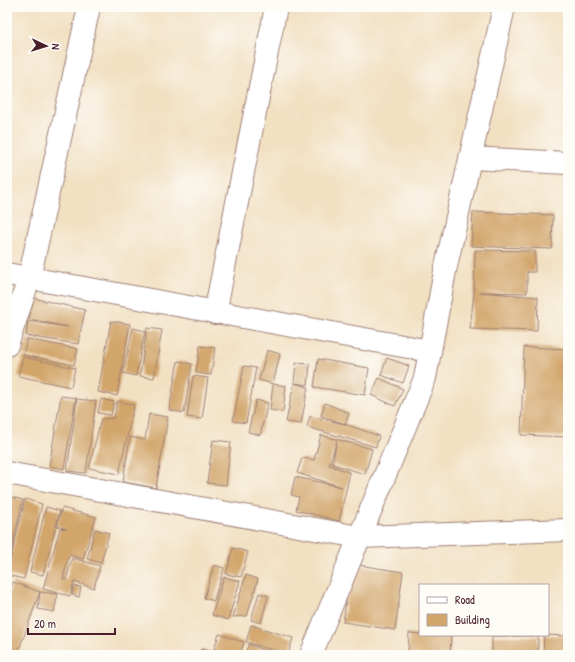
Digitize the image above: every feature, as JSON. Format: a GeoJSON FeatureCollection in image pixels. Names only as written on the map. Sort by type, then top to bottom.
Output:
{"type":"FeatureCollection","features":[{"type":"Feature","properties":{"kind":"street"},"geometry":{"type":"LineString","coordinates":[[7,345],[29,279],[89,7]]}},
{"type":"Feature","properties":{"kind":"street"},"geometry":{"type":"LineString","coordinates":[[216,313],[276,7]]}},
{"type":"Feature","properties":{"kind":"street"},"geometry":{"type":"LineString","coordinates":[[311,655],[425,378],[445,271],[504,7]]}},
{"type":"Feature","properties":{"kind":"street"},"geometry":{"type":"LineString","coordinates":[[470,158],[568,163]]}},
{"type":"Feature","properties":{"kind":"street"},"geometry":{"type":"LineString","coordinates":[[7,274],[430,352]]}},
{"type":"Feature","properties":{"kind":"street"},"geometry":{"type":"LineString","coordinates":[[7,473],[359,536],[568,530]]}},
{"type":"Feature","properties":{"kind":"building"},"geometry":{"type":"Polygon","coordinates":[[[473,212],[553,215],[552,249],[471,246],[473,212]]]}},
{"type":"Feature","properties":{"kind":"building"},"geometry":{"type":"Polygon","coordinates":[[[475,250],[535,251],[535,272],[527,272],[527,293],[480,292],[538,297],[537,331],[470,329],[474,292],[475,250]]]}},
{"type":"Feature","properties":{"kind":"building"},"geometry":{"type":"Polygon","coordinates":[[[33,298],[85,310],[78,344],[26,336],[28,321],[68,327],[29,319],[33,298]]]}},
{"type":"Feature","properties":{"kind":"building"},"geometry":{"type":"Polygon","coordinates":[[[111,321],[130,324],[117,396],[98,392],[111,321]]]}},
{"type":"Feature","properties":{"kind":"building"},"geometry":{"type":"Polygon","coordinates":[[[133,328],[145,331],[136,376],[123,373],[133,328]]]}},
{"type":"Feature","properties":{"kind":"building"},"geometry":{"type":"Polygon","coordinates":[[[147,328],[162,330],[154,378],[140,376],[147,328]]]}},
{"type":"Feature","properties":{"kind":"building"},"geometry":{"type":"Polygon","coordinates":[[[27,339],[78,349],[74,365],[23,355],[27,339]]]}},
{"type":"Feature","properties":{"kind":"building"},"geometry":{"type":"Polygon","coordinates":[[[200,346],[215,348],[211,375],[196,373],[200,346]]]}},
{"type":"Feature","properties":{"kind":"building"},"geometry":{"type":"Polygon","coordinates":[[[524,347],[568,349],[568,437],[521,435],[524,347]]]}},
{"type":"Feature","properties":{"kind":"building"},"geometry":{"type":"Polygon","coordinates":[[[267,350],[280,354],[273,384],[259,380],[267,350]]]}},
{"type":"Feature","properties":{"kind":"building"},"geometry":{"type":"Polygon","coordinates":[[[23,357],[75,368],[71,387],[18,376],[23,357]]]}},
{"type":"Feature","properties":{"kind":"building"},"geometry":{"type":"Polygon","coordinates":[[[387,358],[409,366],[403,383],[381,375],[387,358]]]}},
{"type":"Feature","properties":{"kind":"building"},"geometry":{"type":"Polygon","coordinates":[[[318,359],[369,368],[365,395],[314,387],[318,359]]]}},
{"type":"Feature","properties":{"kind":"building"},"geometry":{"type":"Polygon","coordinates":[[[178,361],[192,364],[184,413],[169,410],[178,361]]]}},
{"type":"Feature","properties":{"kind":"building"},"geometry":{"type":"Polygon","coordinates":[[[296,363],[310,364],[308,385],[294,383],[296,363]]]}},
{"type":"Feature","properties":{"kind":"building"},"geometry":{"type":"Polygon","coordinates":[[[244,366],[256,368],[246,423],[233,421],[244,366]]]}},
{"type":"Feature","properties":{"kind":"building"},"geometry":{"type":"Polygon","coordinates":[[[193,376],[208,378],[202,419],[187,417],[193,376]]]}},
{"type":"Feature","properties":{"kind":"building"},"geometry":{"type":"Polygon","coordinates":[[[379,378],[403,389],[395,406],[371,395],[379,378]]]}},
{"type":"Feature","properties":{"kind":"building"},"geometry":{"type":"Polygon","coordinates":[[[294,383],[308,387],[301,424],[286,422],[294,383]]]}},
{"type":"Feature","properties":{"kind":"building"},"geometry":{"type":"Polygon","coordinates":[[[273,384],[286,386],[283,412],[270,410],[273,384]]]}},
{"type":"Feature","properties":{"kind":"building"},"geometry":{"type":"Polygon","coordinates":[[[61,396],[76,398],[64,469],[49,466],[61,396]]]}},
{"type":"Feature","properties":{"kind":"building"},"geometry":{"type":"Polygon","coordinates":[[[77,399],[96,401],[86,473],[67,471],[77,399]]]}},
{"type":"Feature","properties":{"kind":"building"},"geometry":{"type":"Polygon","coordinates":[[[101,399],[114,402],[111,415],[98,413],[101,399]]]}},
{"type":"Feature","properties":{"kind":"building"},"geometry":{"type":"Polygon","coordinates":[[[256,400],[268,403],[260,435],[248,432],[256,400]]]}},
{"type":"Feature","properties":{"kind":"building"},"geometry":{"type":"Polygon","coordinates":[[[117,401],[134,405],[119,474],[89,468],[101,419],[114,418],[117,401]]]}},
{"type":"Feature","properties":{"kind":"building"},"geometry":{"type":"Polygon","coordinates":[[[325,403],[349,413],[345,424],[321,416],[325,403]]]}},
{"type":"Feature","properties":{"kind":"building"},"geometry":{"type":"Polygon","coordinates":[[[149,414],[168,417],[156,488],[123,482],[130,437],[145,440],[149,414]]]}},
{"type":"Feature","properties":{"kind":"building"},"geometry":{"type":"Polygon","coordinates":[[[310,416],[345,424],[379,436],[376,447],[307,427],[310,416]]]}},
{"type":"Feature","properties":{"kind":"building"},"geometry":{"type":"Polygon","coordinates":[[[321,435],[372,449],[365,474],[332,464],[337,441],[329,465],[349,472],[339,521],[296,510],[299,497],[291,495],[295,477],[342,487],[297,473],[302,458],[314,460],[321,435]]]}},
{"type":"Feature","properties":{"kind":"building"},"geometry":{"type":"Polygon","coordinates":[[[213,440],[231,442],[226,485],[207,483],[213,440]]]}},
{"type":"Feature","properties":{"kind":"building"},"geometry":{"type":"Polygon","coordinates":[[[8,496],[23,500],[8,564],[7,501],[8,496]]]}},
{"type":"Feature","properties":{"kind":"building"},"geometry":{"type":"Polygon","coordinates":[[[25,499],[42,504],[24,579],[7,575],[25,499]]]}},
{"type":"Feature","properties":{"kind":"building"},"geometry":{"type":"Polygon","coordinates":[[[46,507],[60,511],[43,575],[30,572],[46,507]]]}},
{"type":"Feature","properties":{"kind":"building"},"geometry":{"type":"Polygon","coordinates":[[[62,508],[96,517],[83,559],[69,555],[63,579],[66,580],[72,558],[100,566],[94,588],[74,582],[70,596],[43,589],[60,528],[67,529],[57,526],[62,508]]]}},
{"type":"Feature","properties":{"kind":"building"},"geometry":{"type":"Polygon","coordinates":[[[95,529],[109,533],[101,563],[87,559],[95,529]]]}},
{"type":"Feature","properties":{"kind":"building"},"geometry":{"type":"Polygon","coordinates":[[[233,548],[248,552],[241,577],[226,574],[233,548]]]}},
{"type":"Feature","properties":{"kind":"building"},"geometry":{"type":"Polygon","coordinates":[[[352,564],[403,572],[395,630],[343,622],[352,564]]]}},
{"type":"Feature","properties":{"kind":"building"},"geometry":{"type":"Polygon","coordinates":[[[214,565],[224,568],[214,601],[204,598],[214,565]]]}},
{"type":"Feature","properties":{"kind":"building"},"geometry":{"type":"Polygon","coordinates":[[[246,575],[258,579],[247,616],[233,617],[246,575]]]}},
{"type":"Feature","properties":{"kind":"building"},"geometry":{"type":"Polygon","coordinates":[[[224,577],[240,581],[228,620],[212,615],[224,577]]]}},
{"type":"Feature","properties":{"kind":"building"},"geometry":{"type":"Polygon","coordinates":[[[13,582],[40,592],[17,655],[7,655],[7,599],[13,582]]]}},
{"type":"Feature","properties":{"kind":"building"},"geometry":{"type":"Polygon","coordinates":[[[74,586],[81,587],[79,597],[72,595],[74,586]]]}},
{"type":"Feature","properties":{"kind":"building"},"geometry":{"type":"Polygon","coordinates":[[[40,592],[58,594],[54,612],[38,609],[40,592]]]}},
{"type":"Feature","properties":{"kind":"building"},"geometry":{"type":"Polygon","coordinates":[[[259,593],[268,596],[261,623],[251,620],[259,593]]]}},
{"type":"Feature","properties":{"kind":"building"},"geometry":{"type":"Polygon","coordinates":[[[251,625],[293,638],[288,655],[246,642],[251,625]]]}},
{"type":"Feature","properties":{"kind":"building"},"geometry":{"type":"Polygon","coordinates":[[[409,633],[419,634],[419,636],[451,636],[450,655],[408,655],[409,633]]]}},
{"type":"Feature","properties":{"kind":"building"},"geometry":{"type":"Polygon","coordinates":[[[219,634],[244,642],[240,655],[199,655],[201,649],[213,652],[219,634]]]}},
{"type":"Feature","properties":{"kind":"building"},"geometry":{"type":"Polygon","coordinates":[[[492,636],[538,636],[538,655],[492,655],[492,636]]]}},
{"type":"Feature","properties":{"kind":"building"},"geometry":{"type":"Polygon","coordinates":[[[544,636],[568,636],[568,655],[543,655],[544,636]]]}},
{"type":"Feature","properties":{"kind":"building"},"geometry":{"type":"Polygon","coordinates":[[[249,644],[274,655],[244,655],[249,644]]]}}]}
